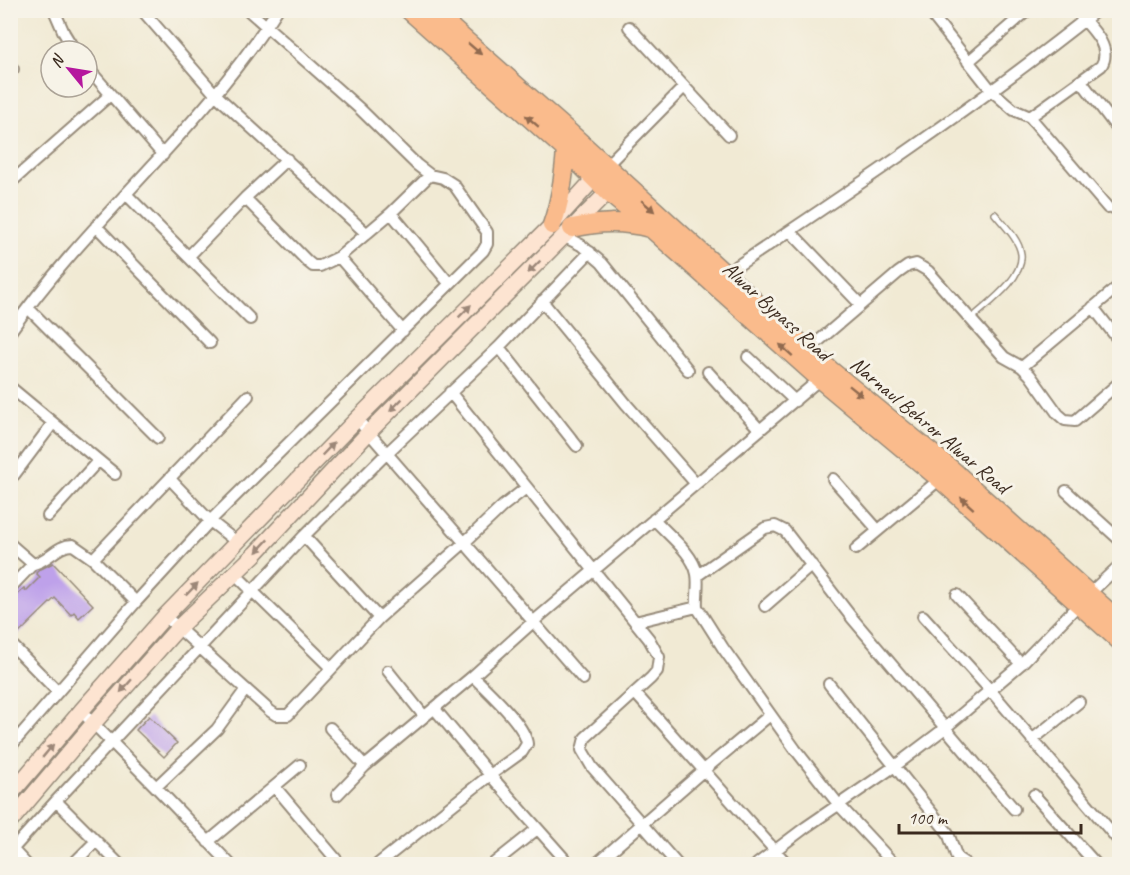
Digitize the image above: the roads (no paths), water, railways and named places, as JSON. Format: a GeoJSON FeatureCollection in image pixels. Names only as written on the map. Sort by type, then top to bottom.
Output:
{"type":"FeatureCollection","features":[{"type":"Feature","properties":{"kind":"main road"},"geometry":{"type":"LineString","coordinates":[[409,10],[566,150],[600,172]]}},
{"type":"Feature","properties":{"kind":"main road"},"geometry":{"type":"LineString","coordinates":[[431,10],[600,172]]}},
{"type":"Feature","properties":{"kind":"main road"},"geometry":{"type":"LineString","coordinates":[[563,230],[561,195],[566,150]]}},
{"type":"Feature","properties":{"kind":"main road"},"geometry":{"type":"LineString","coordinates":[[10,822],[93,723],[178,628],[235,574],[563,230],[600,172]]}},
{"type":"Feature","properties":{"kind":"main road","name":"Narnaul Behror Alwar Road"},"geometry":{"type":"LineString","coordinates":[[600,172],[614,186],[725,274],[808,350],[952,470],[1084,599],[1119,622]]}},
{"type":"Feature","properties":{"kind":"main road"},"geometry":{"type":"LineString","coordinates":[[10,795],[165,616],[357,419],[614,186]]}},
{"type":"Feature","properties":{"kind":"main road","name":"Alwar Bypass Road"},"geometry":{"type":"LineString","coordinates":[[614,186],[651,228],[820,379],[1084,599],[1119,641]]}},
{"type":"Feature","properties":{"kind":"main road"},"geometry":{"type":"LineString","coordinates":[[563,230],[612,222],[651,228]]}},
{"type":"Feature","properties":{"kind":"street"},"geometry":{"type":"LineString","coordinates":[[54,10],[68,39]]}},
{"type":"Feature","properties":{"kind":"street"},"geometry":{"type":"LineString","coordinates":[[142,10],[215,94],[366,233]]}},
{"type":"Feature","properties":{"kind":"street"},"geometry":{"type":"LineString","coordinates":[[10,747],[210,521],[403,331],[483,250],[486,244],[487,232],[454,185],[443,178],[430,175],[417,165],[360,109],[248,10]]}},
{"type":"Feature","properties":{"kind":"street"},"geometry":{"type":"LineString","coordinates":[[11,332],[61,265],[127,195],[215,94],[277,10]]}},
{"type":"Feature","properties":{"kind":"street"},"geometry":{"type":"LineString","coordinates":[[928,10],[991,90],[1014,110],[1030,117],[1108,208]]}},
{"type":"Feature","properties":{"kind":"street"},"geometry":{"type":"LineString","coordinates":[[968,62],[1028,10]]}},
{"type":"Feature","properties":{"kind":"street"},"geometry":{"type":"LineString","coordinates":[[1030,117],[1105,61],[1104,46],[1076,10]]}},
{"type":"Feature","properties":{"kind":"street"},"geometry":{"type":"LineString","coordinates":[[725,274],[919,144],[1097,10]]}},
{"type":"Feature","properties":{"kind":"street"},"geometry":{"type":"LineString","coordinates":[[629,27],[729,135]]}},
{"type":"Feature","properties":{"kind":"street"},"geometry":{"type":"LineString","coordinates":[[1081,81],[1119,132]]}},
{"type":"Feature","properties":{"kind":"street"},"geometry":{"type":"LineString","coordinates":[[99,82],[163,154]]}},
{"type":"Feature","properties":{"kind":"street"},"geometry":{"type":"LineString","coordinates":[[600,172],[684,87]]}},
{"type":"Feature","properties":{"kind":"street"},"geometry":{"type":"LineString","coordinates":[[10,183],[110,95]]}},
{"type":"Feature","properties":{"kind":"street"},"geometry":{"type":"LineString","coordinates":[[189,256],[245,198],[287,159]]}},
{"type":"Feature","properties":{"kind":"street"},"geometry":{"type":"LineString","coordinates":[[245,198],[313,266],[327,264],[339,256],[391,213],[430,175]]}},
{"type":"Feature","properties":{"kind":"street"},"geometry":{"type":"LineString","coordinates":[[127,195],[250,320]]}},
{"type":"Feature","properties":{"kind":"street"},"geometry":{"type":"LineString","coordinates":[[391,213],[449,283]]}},
{"type":"Feature","properties":{"kind":"street"},"geometry":{"type":"LineString","coordinates":[[96,226],[210,343]]}},
{"type":"Feature","properties":{"kind":"street"},"geometry":{"type":"LineString","coordinates":[[563,230],[602,263],[688,370]]}},
{"type":"Feature","properties":{"kind":"street"},"geometry":{"type":"LineString","coordinates":[[790,231],[860,304]]}},
{"type":"Feature","properties":{"kind":"street"},"geometry":{"type":"LineString","coordinates":[[26,864],[12,851],[56,801],[304,536],[387,453],[499,347],[590,252]]}},
{"type":"Feature","properties":{"kind":"street"},"geometry":{"type":"LineString","coordinates":[[339,256],[403,331]]}},
{"type":"Feature","properties":{"kind":"street"},"geometry":{"type":"LineString","coordinates":[[808,350],[898,273],[916,264],[928,271],[1004,357],[1022,367],[1030,375],[1058,414],[1070,422],[1075,421],[1119,382]]}},
{"type":"Feature","properties":{"kind":"street"},"geometry":{"type":"LineString","coordinates":[[1022,367],[1119,285]]}},
{"type":"Feature","properties":{"kind":"street"},"geometry":{"type":"LineString","coordinates":[[542,301],[627,405],[696,484]]}},
{"type":"Feature","properties":{"kind":"street"},"geometry":{"type":"LineString","coordinates":[[1093,307],[1119,342]]}},
{"type":"Feature","properties":{"kind":"street"},"geometry":{"type":"LineString","coordinates":[[28,308],[158,438]]}},
{"type":"Feature","properties":{"kind":"street"},"geometry":{"type":"LineString","coordinates":[[499,347],[577,446]]}},
{"type":"Feature","properties":{"kind":"street"},"geometry":{"type":"LineString","coordinates":[[748,357],[795,401]]}},
{"type":"Feature","properties":{"kind":"street"},"geometry":{"type":"LineString","coordinates":[[708,372],[760,430]]}},
{"type":"Feature","properties":{"kind":"street"},"geometry":{"type":"LineString","coordinates":[[337,795],[365,766],[820,379]]}},
{"type":"Feature","properties":{"kind":"street"},"geometry":{"type":"LineString","coordinates":[[10,387],[116,474]]}},
{"type":"Feature","properties":{"kind":"street"},"geometry":{"type":"LineString","coordinates":[[450,392],[656,650],[660,663],[657,671],[585,738],[582,750],[592,767],[677,864]]}},
{"type":"Feature","properties":{"kind":"street"},"geometry":{"type":"LineString","coordinates":[[93,559],[248,396]]}},
{"type":"Feature","properties":{"kind":"street"},"geometry":{"type":"LineString","coordinates":[[357,419],[583,679]]}},
{"type":"Feature","properties":{"kind":"street"},"geometry":{"type":"LineString","coordinates":[[14,475],[54,423]]}},
{"type":"Feature","properties":{"kind":"street"},"geometry":{"type":"LineString","coordinates":[[48,516],[98,461]]}},
{"type":"Feature","properties":{"kind":"street"},"geometry":{"type":"LineString","coordinates":[[170,479],[210,521],[238,543]]}},
{"type":"Feature","properties":{"kind":"street"},"geometry":{"type":"LineString","coordinates":[[833,479],[878,530]]}},
{"type":"Feature","properties":{"kind":"street"},"geometry":{"type":"LineString","coordinates":[[856,549],[940,479]]}},
{"type":"Feature","properties":{"kind":"street"},"geometry":{"type":"LineString","coordinates":[[165,616],[270,711],[282,716],[293,710],[378,618],[526,488]]}},
{"type":"Feature","properties":{"kind":"street"},"geometry":{"type":"LineString","coordinates":[[1066,491],[1119,540]]}},
{"type":"Feature","properties":{"kind":"street"},"geometry":{"type":"LineString","coordinates":[[654,519],[693,564],[698,575],[697,607],[770,715],[839,805],[894,864]]}},
{"type":"Feature","properties":{"kind":"street"},"geometry":{"type":"LineString","coordinates":[[698,575],[742,542],[771,526],[780,527],[944,729],[1014,809]]}},
{"type":"Feature","properties":{"kind":"street"},"geometry":{"type":"LineString","coordinates":[[304,536],[378,618]]}},
{"type":"Feature","properties":{"kind":"street"},"geometry":{"type":"LineString","coordinates":[[10,544],[33,564]]}},
{"type":"Feature","properties":{"kind":"street"},"geometry":{"type":"LineString","coordinates":[[10,588],[33,564],[39,563],[65,545],[73,545],[93,559],[136,602]]}},
{"type":"Feature","properties":{"kind":"street"},"geometry":{"type":"LineString","coordinates":[[765,606],[812,565]]}},
{"type":"Feature","properties":{"kind":"street"},"geometry":{"type":"LineString","coordinates":[[757,864],[895,766],[991,691],[1021,664],[1119,565]]}},
{"type":"Feature","properties":{"kind":"street"},"geometry":{"type":"LineString","coordinates":[[235,574],[331,668]]}},
{"type":"Feature","properties":{"kind":"street"},"geometry":{"type":"LineString","coordinates":[[957,595],[1021,664]]}},
{"type":"Feature","properties":{"kind":"street"},"geometry":{"type":"LineString","coordinates":[[635,622],[697,607]]}},
{"type":"Feature","properties":{"kind":"street"},"geometry":{"type":"LineString","coordinates":[[922,616],[991,691],[1119,842]]}},
{"type":"Feature","properties":{"kind":"street"},"geometry":{"type":"LineString","coordinates":[[10,643],[58,692]]}},
{"type":"Feature","properties":{"kind":"street"},"geometry":{"type":"LineString","coordinates":[[388,671],[424,716]]}},
{"type":"Feature","properties":{"kind":"street"},"geometry":{"type":"LineString","coordinates":[[378,864],[489,775],[522,752],[527,744],[527,740],[514,721],[473,676]]}},
{"type":"Feature","properties":{"kind":"street"},"geometry":{"type":"LineString","coordinates":[[829,684],[948,833],[957,858],[966,864]]}},
{"type":"Feature","properties":{"kind":"street"},"geometry":{"type":"LineString","coordinates":[[156,786],[217,729],[246,689]]}},
{"type":"Feature","properties":{"kind":"street"},"geometry":{"type":"LineString","coordinates":[[635,693],[787,864]]}},
{"type":"Feature","properties":{"kind":"street"},"geometry":{"type":"LineString","coordinates":[[1032,740],[1079,702]]}},
{"type":"Feature","properties":{"kind":"street"},"geometry":{"type":"LineString","coordinates":[[434,708],[489,775],[569,864]]}},
{"type":"Feature","properties":{"kind":"street"},"geometry":{"type":"LineString","coordinates":[[81,711],[230,864]]}},
{"type":"Feature","properties":{"kind":"street"},"geometry":{"type":"LineString","coordinates":[[596,864],[770,715]]}},
{"type":"Feature","properties":{"kind":"street"},"geometry":{"type":"LineString","coordinates":[[330,728],[365,766]]}},
{"type":"Feature","properties":{"kind":"street"},"geometry":{"type":"LineString","coordinates":[[208,842],[300,765]]}},
{"type":"Feature","properties":{"kind":"street"},"geometry":{"type":"LineString","coordinates":[[275,787],[340,864]]}},
{"type":"Feature","properties":{"kind":"street"},"geometry":{"type":"LineString","coordinates":[[1034,795],[1096,864]]}},
{"type":"Feature","properties":{"kind":"street"},"geometry":{"type":"LineString","coordinates":[[56,801],[119,864]]}},
{"type":"Feature","properties":{"kind":"street"},"geometry":{"type":"LineString","coordinates":[[493,864],[537,829]]}},
{"type":"Feature","properties":{"kind":"street"},"geometry":{"type":"LineString","coordinates":[[73,864],[96,841]]}},
{"type":"Feature","properties":{"kind":"lane"},"geometry":{"type":"LineString","coordinates":[[971,319],[1010,283],[1020,264],[1019,246],[995,214]]}}]}
